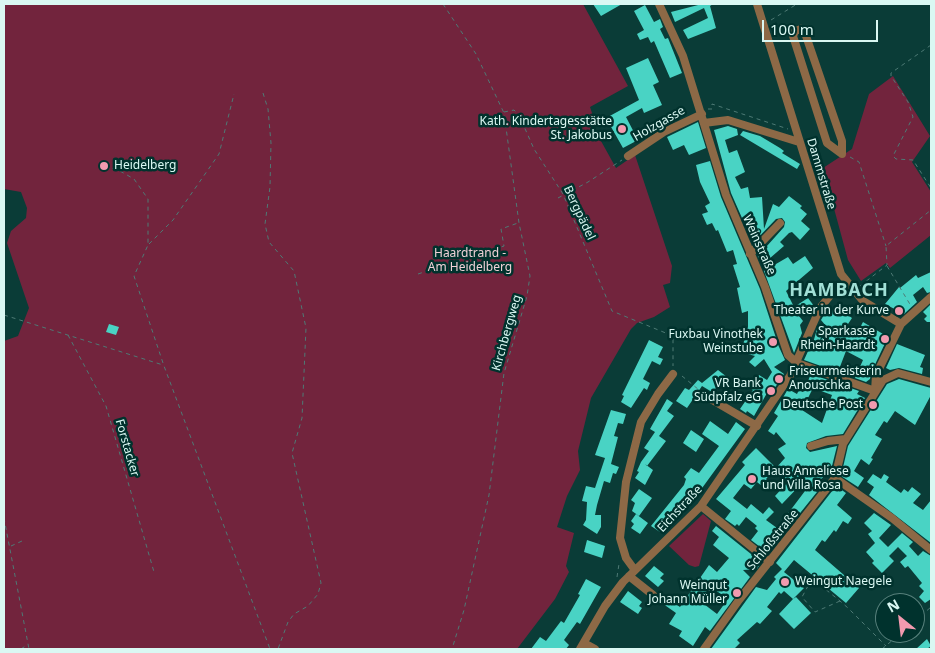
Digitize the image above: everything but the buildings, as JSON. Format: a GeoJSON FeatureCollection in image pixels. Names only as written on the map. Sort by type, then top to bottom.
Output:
{"type":"FeatureCollection","features":[{"type":"Feature","properties":{"kind":"street","name":"Weinstraße"},"geometry":{"type":"LineString","coordinates":[[660,4],[683,56],[726,195],[771,302],[784,348],[797,363]]}},
{"type":"Feature","properties":{"kind":"street","name":"Dammstraße"},"geometry":{"type":"LineString","coordinates":[[757,4],[836,260],[846,282],[854,292],[871,306],[901,324]]}},
{"type":"Feature","properties":{"kind":"street"},"geometry":{"type":"LineString","coordinates":[[800,29],[805,33],[842,142],[842,154],[828,142],[793,36],[794,31],[800,29]]}},
{"type":"Feature","properties":{"kind":"street","name":"Holzgasse"},"geometry":{"type":"LineString","coordinates":[[628,156],[664,132],[702,114]]}},
{"type":"Feature","properties":{"kind":"street"},"geometry":{"type":"LineString","coordinates":[[704,123],[728,120],[799,142]]}},
{"type":"Feature","properties":{"kind":"street"},"geometry":{"type":"LineString","coordinates":[[750,254],[780,223]]}},
{"type":"Feature","properties":{"kind":"street","name":"Eichstraße"},"geometry":{"type":"LineString","coordinates":[[595,649],[582,646],[605,606],[634,569],[701,506],[757,426],[797,363],[820,308],[846,282]]}},
{"type":"Feature","properties":{"kind":"street"},"geometry":{"type":"LineString","coordinates":[[875,391],[876,375],[901,324],[931,297]]}},
{"type":"Feature","properties":{"kind":"street"},"geometry":{"type":"LineString","coordinates":[[797,363],[875,391]]}},
{"type":"Feature","properties":{"kind":"street"},"geometry":{"type":"LineString","coordinates":[[875,391],[883,380],[898,373],[931,382]]}},
{"type":"Feature","properties":{"kind":"street"},"geometry":{"type":"LineString","coordinates":[[634,569],[622,548],[620,538],[622,505],[636,436],[648,410],[673,374]]}},
{"type":"Feature","properties":{"kind":"street","name":"Schloßstraße"},"geometry":{"type":"LineString","coordinates":[[704,649],[835,478],[839,456],[846,439],[875,391]]}},
{"type":"Feature","properties":{"kind":"street"},"geometry":{"type":"LineString","coordinates":[[709,398],[757,426]]}},
{"type":"Feature","properties":{"kind":"street"},"geometry":{"type":"LineString","coordinates":[[812,446],[828,440],[846,439]]}},
{"type":"Feature","properties":{"kind":"street"},"geometry":{"type":"LineString","coordinates":[[835,478],[892,518],[931,550]]}},
{"type":"Feature","properties":{"kind":"street"},"geometry":{"type":"LineString","coordinates":[[701,506],[770,562]]}},
{"type":"Feature","properties":{"kind":"street"},"geometry":{"type":"LineString","coordinates":[[628,576],[653,595]]}},
{"type":"Feature","properties":{"kind":"path","name":"Kirchbergweg"},"geometry":{"type":"LineString","coordinates":[[444,4],[476,54],[504,112],[519,223],[530,285],[504,373],[489,495],[464,610],[452,649]]}},
{"type":"Feature","properties":{"kind":"path"},"geometry":{"type":"LineString","coordinates":[[763,24],[797,4]]}},
{"type":"Feature","properties":{"kind":"path"},"geometry":{"type":"LineString","coordinates":[[931,45],[891,73],[891,76],[908,102],[913,117],[893,156],[896,159],[913,160],[931,188]]}},
{"type":"Feature","properties":{"kind":"path"},"geometry":{"type":"LineString","coordinates":[[234,94],[219,154],[173,220],[148,245],[134,276],[164,366],[270,649]]}},
{"type":"Feature","properties":{"kind":"path"},"geometry":{"type":"LineString","coordinates":[[263,94],[268,109],[271,143],[270,187],[265,224],[269,242],[294,271],[306,328],[302,418],[292,453],[321,583],[318,594],[308,606],[294,614],[288,622],[278,649]]}},
{"type":"Feature","properties":{"kind":"path"},"geometry":{"type":"LineString","coordinates":[[712,104],[796,132]]}},
{"type":"Feature","properties":{"kind":"path","name":"Bergpädel"},"geometry":{"type":"LineString","coordinates":[[504,112],[514,110],[519,115],[534,149],[563,194],[612,311],[673,336],[673,374]]}},
{"type":"Feature","properties":{"kind":"path"},"geometry":{"type":"LineString","coordinates":[[842,154],[859,162],[886,246],[887,266],[915,312]]}},
{"type":"Feature","properties":{"kind":"path"},"geometry":{"type":"LineString","coordinates":[[558,198],[588,182],[628,156]]}},
{"type":"Feature","properties":{"kind":"path"},"geometry":{"type":"LineString","coordinates":[[105,166],[120,171],[134,179],[148,199],[148,245]]}},
{"type":"Feature","properties":{"kind":"path"},"geometry":{"type":"LineString","coordinates":[[886,246],[931,210]]}},
{"type":"Feature","properties":{"kind":"path"},"geometry":{"type":"LineString","coordinates":[[418,274],[504,246],[501,229],[519,223]]}},
{"type":"Feature","properties":{"kind":"path"},"geometry":{"type":"LineString","coordinates":[[854,292],[887,266]]}},
{"type":"Feature","properties":{"kind":"path"},"geometry":{"type":"LineString","coordinates":[[4,316],[164,366]]}},
{"type":"Feature","properties":{"kind":"path","name":"Forstacker"},"geometry":{"type":"LineString","coordinates":[[68,335],[106,406],[154,572]]}},
{"type":"Feature","properties":{"kind":"path"},"geometry":{"type":"LineString","coordinates":[[673,374],[684,378],[709,398]]}},
{"type":"Feature","properties":{"kind":"path"},"geometry":{"type":"LineString","coordinates":[[4,518],[29,649]]}},
{"type":"Feature","properties":{"kind":"path"},"geometry":{"type":"LineString","coordinates":[[10,546],[22,541]]}},
{"type":"Feature","properties":{"kind":"path"},"geometry":{"type":"LineString","coordinates":[[616,580],[622,548]]}},
{"type":"Feature","properties":{"kind":"path"},"geometry":{"type":"LineString","coordinates":[[11,577],[16,575]]}},
{"type":"Feature","properties":{"kind":"path"},"geometry":{"type":"LineString","coordinates":[[840,601],[815,612],[802,597],[808,586],[819,584],[840,601],[886,646]]}},
{"type":"Feature","properties":{"kind":"path"},"geometry":{"type":"LineString","coordinates":[[882,649],[889,643]]}},
{"type":"Feature","properties":{"kind":"path"},"geometry":{"type":"LineString","coordinates":[[22,649],[28,644]]}},
{"type":"Feature","properties":{"kind":"green space","name":"Haardtrand - Am Heidelberg"},"geometry":{"type":"Polygon","coordinates":[[[4,4],[583,4],[628,86],[590,107],[595,122],[591,123],[616,168],[635,155],[672,266],[670,283],[663,285],[670,307],[654,317],[637,323],[631,329],[591,398],[578,451],[580,470],[567,496],[557,527],[574,533],[566,566],[569,572],[555,599],[517,649],[4,649],[4,341],[18,336],[29,308],[7,243],[11,231],[26,218],[27,208],[21,192],[4,189],[4,4]]]}},
{"type":"Feature","properties":{"kind":"green space"},"geometry":{"type":"Polygon","coordinates":[[[893,76],[930,136],[912,162],[931,192],[931,235],[890,268],[886,263],[861,281],[848,260],[823,168],[852,149],[869,94],[893,76]]]}},
{"type":"Feature","properties":{"kind":"green space"},"geometry":{"type":"Polygon","coordinates":[[[703,514],[711,521],[699,566],[695,567],[689,565],[669,546],[703,514]]]}},
{"type":"Feature","properties":{"kind":"place","name":"Kath. Kindertagesstätte St. Jakobus"},"geometry":{"type":"Point","coordinates":[622,129]}},
{"type":"Feature","properties":{"kind":"place","name":"Heidelberg"},"geometry":{"type":"Point","coordinates":[104,166]}},
{"type":"Feature","properties":{"kind":"place","name":"Theater in der Kurve"},"geometry":{"type":"Point","coordinates":[899,311]}},
{"type":"Feature","properties":{"kind":"place","name":"Sparkasse Rhein-Haardt"},"geometry":{"type":"Point","coordinates":[885,339]}},
{"type":"Feature","properties":{"kind":"place","name":"Fuxbau Vinothek Weinstube"},"geometry":{"type":"Point","coordinates":[773,342]}},
{"type":"Feature","properties":{"kind":"place","name":"Friseurmeisterin Anouschka"},"geometry":{"type":"Point","coordinates":[779,379]}},
{"type":"Feature","properties":{"kind":"place","name":"VR Bank Südpfalz eG"},"geometry":{"type":"Point","coordinates":[771,391]}},
{"type":"Feature","properties":{"kind":"place","name":"Deutsche Post"},"geometry":{"type":"Point","coordinates":[873,405]}},
{"type":"Feature","properties":{"kind":"place","name":"Haus Anneliese und Villa Rosa"},"geometry":{"type":"Point","coordinates":[752,479]}},
{"type":"Feature","properties":{"kind":"place","name":"Weingut Naegele"},"geometry":{"type":"Point","coordinates":[785,582]}},
{"type":"Feature","properties":{"kind":"place","name":"Weingut Johann Müller"},"geometry":{"type":"Point","coordinates":[737,593]}},
{"type":"Feature","properties":{"kind":"district","name":"HAMBACH"},"geometry":{"type":"Point","coordinates":[839,291]}}]}
